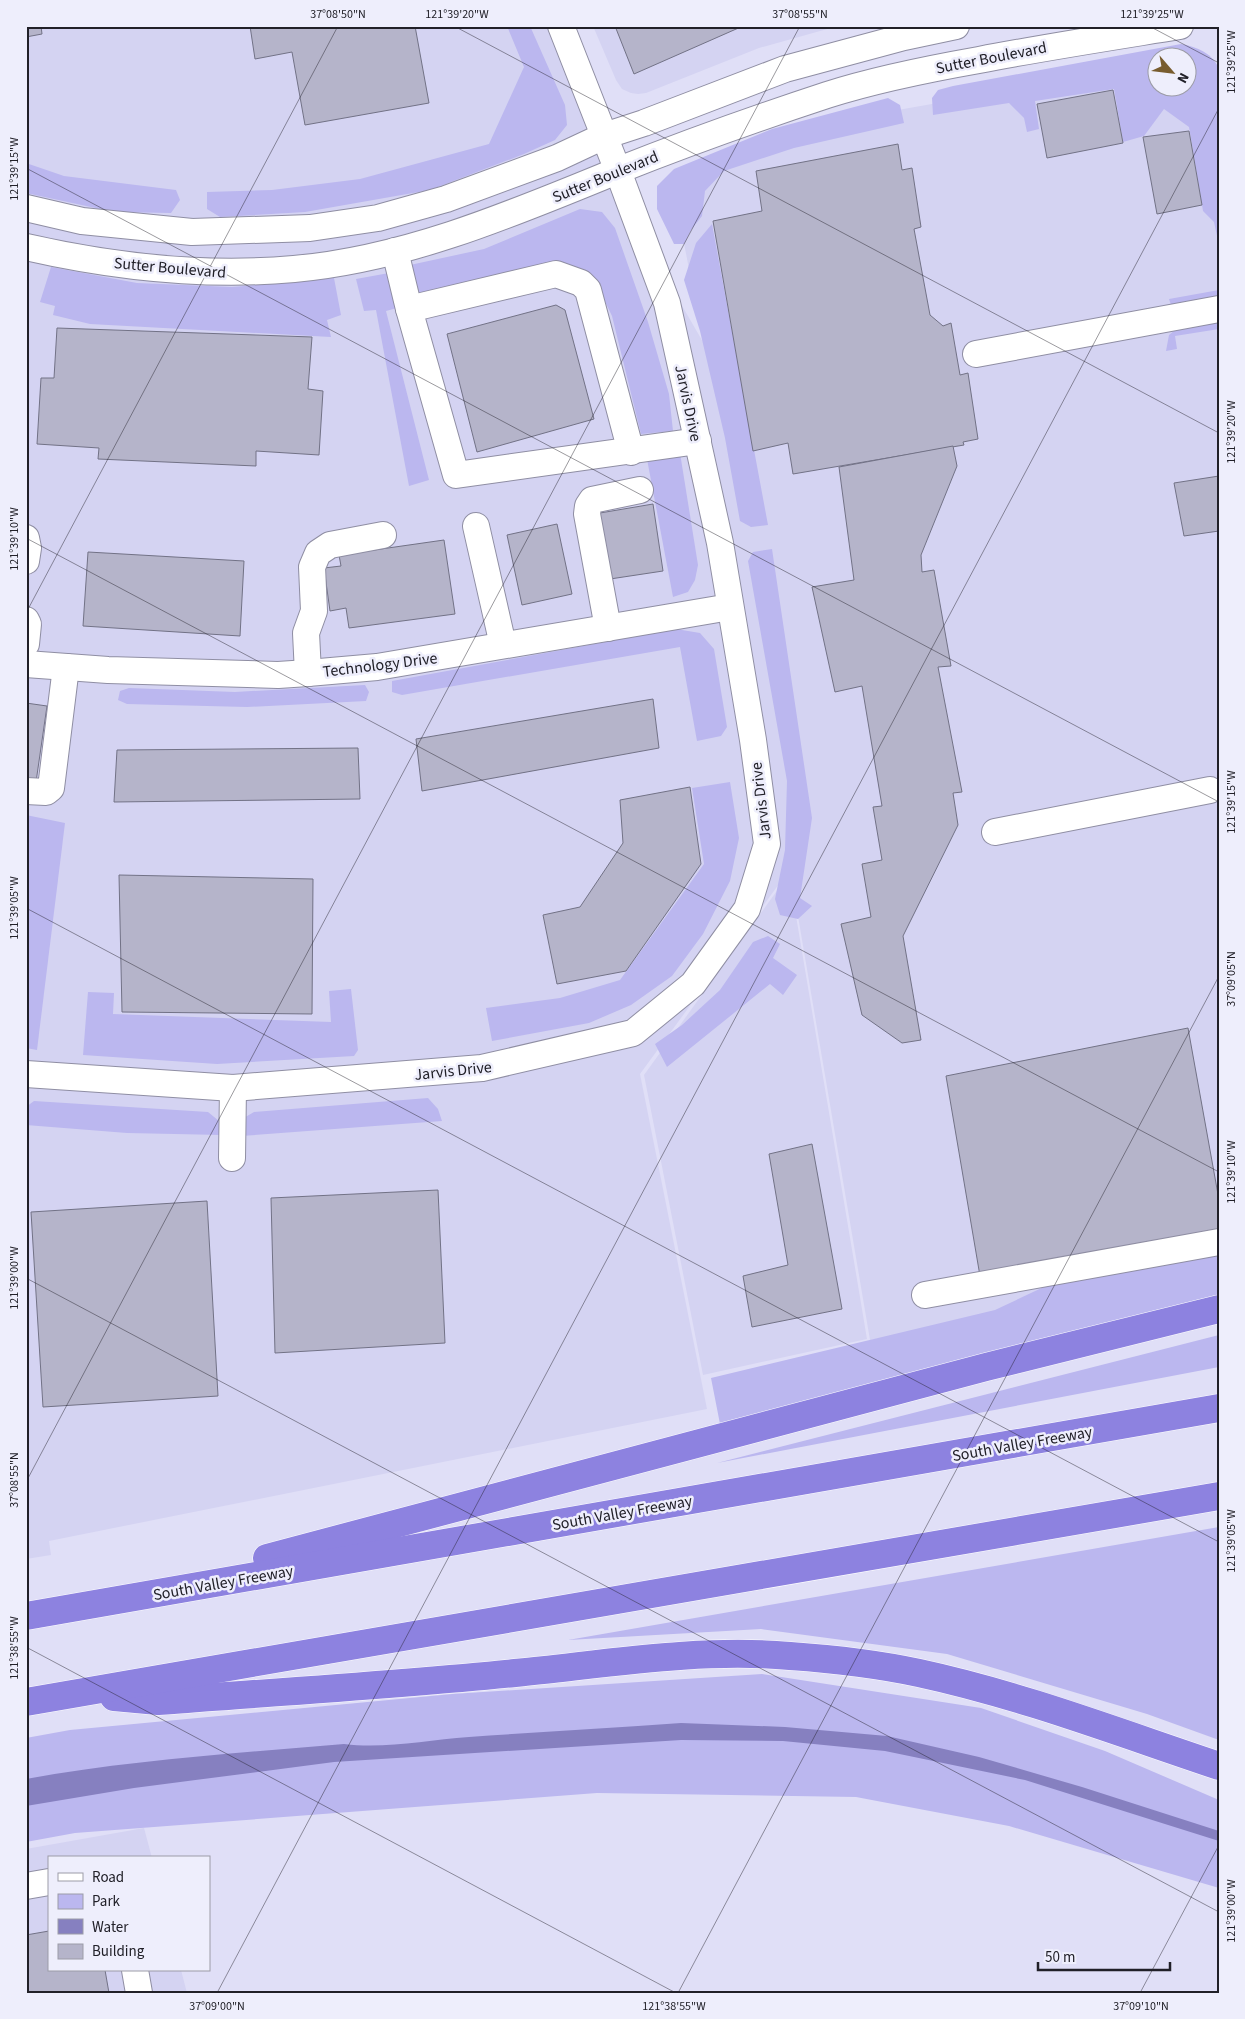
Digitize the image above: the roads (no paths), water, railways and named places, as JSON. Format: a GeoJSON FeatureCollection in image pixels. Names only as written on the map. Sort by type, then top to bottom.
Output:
{"type":"FeatureCollection","features":[{"type":"Feature","properties":{"kind":"highway"},"geometry":{"type":"LineString","coordinates":[[90,1605],[986,1367],[1219,1309]]}},
{"type":"Feature","properties":{"kind":"highway","name":"South Valley Freeway"},"geometry":{"type":"LineString","coordinates":[[26,1616],[1219,1408]]}},
{"type":"Feature","properties":{"kind":"highway"},"geometry":{"type":"LineString","coordinates":[[26,1702],[1219,1496]]}},
{"type":"Feature","properties":{"kind":"highway"},"geometry":{"type":"LineString","coordinates":[[75,1694],[158,1701],[511,1673],[672,1657],[745,1654],[787,1655],[876,1665],[959,1682],[1032,1704],[1219,1766]]}},
{"type":"Feature","properties":{"kind":"street","name":"Jarvis Drive"},"geometry":{"type":"LineString","coordinates":[[26,1074],[232,1088],[482,1068],[633,1033],[694,984],[747,909],[767,844],[753,740],[720,543],[667,303],[561,26]]}},
{"type":"Feature","properties":{"kind":"street"},"geometry":{"type":"LineString","coordinates":[[26,208],[82,221],[192,232],[310,228],[378,218],[446,199],[557,158],[604,136],[644,123],[785,69],[904,37],[956,26]]}},
{"type":"Feature","properties":{"kind":"street"},"geometry":{"type":"LineString","coordinates":[[911,73],[925,56],[935,49],[967,39],[976,26]]}},
{"type":"Feature","properties":{"kind":"street","name":"Sutter Boulevard"},"geometry":{"type":"LineString","coordinates":[[26,247],[139,267],[197,272],[249,272],[296,269],[395,250],[481,225],[727,129],[842,91],[911,73],[1056,45],[1180,26]]}},
{"type":"Feature","properties":{"kind":"street"},"geometry":{"type":"LineString","coordinates":[[842,91],[851,73],[891,63],[898,58],[903,50],[904,37]]}},
{"type":"Feature","properties":{"kind":"street"},"geometry":{"type":"LineString","coordinates":[[395,250],[409,309],[456,476],[698,441]]}},
{"type":"Feature","properties":{"kind":"street"},"geometry":{"type":"LineString","coordinates":[[409,309],[556,274],[581,282],[588,290],[631,452]]}},
{"type":"Feature","properties":{"kind":"street"},"geometry":{"type":"LineString","coordinates":[[976,354],[1219,309]]}},
{"type":"Feature","properties":{"kind":"street"},"geometry":{"type":"LineString","coordinates":[[608,628],[586,514],[592,500],[640,490]]}},
{"type":"Feature","properties":{"kind":"street"},"geometry":{"type":"LineString","coordinates":[[476,526],[503,645]]}},
{"type":"Feature","properties":{"kind":"street"},"geometry":{"type":"LineString","coordinates":[[308,672],[306,633],[314,612],[312,568],[314,559],[324,548],[330,545],[383,535]]}},
{"type":"Feature","properties":{"kind":"street"},"geometry":{"type":"LineString","coordinates":[[26,538],[28,548],[26,561]]}},
{"type":"Feature","properties":{"kind":"street","name":"Technology Drive"},"geometry":{"type":"LineString","coordinates":[[26,664],[108,670],[278,675],[377,667],[730,607]]}},
{"type":"Feature","properties":{"kind":"street"},"geometry":{"type":"LineString","coordinates":[[26,620],[28,624],[26,644]]}},
{"type":"Feature","properties":{"kind":"street"},"geometry":{"type":"LineString","coordinates":[[26,791],[46,792],[51,788],[66,667]]}},
{"type":"Feature","properties":{"kind":"street"},"geometry":{"type":"LineString","coordinates":[[995,832],[1066,817],[1214,791]]}},
{"type":"Feature","properties":{"kind":"street"},"geometry":{"type":"LineString","coordinates":[[232,1088],[232,1158]]}},
{"type":"Feature","properties":{"kind":"street"},"geometry":{"type":"LineString","coordinates":[[925,1295],[1219,1242]]}},
{"type":"Feature","properties":{"kind":"street"},"geometry":{"type":"LineString","coordinates":[[26,1886],[48,1882]]}},
{"type":"Feature","properties":{"kind":"street"},"geometry":{"type":"LineString","coordinates":[[135,1972],[139,1993]]}},
{"type":"Feature","properties":{"kind":"water"},"geometry":{"type":"Polygon","coordinates":[[[681,1723],[785,1727],[887,1736],[979,1757],[1082,1787],[1219,1831],[1219,1841],[1025,1780],[885,1751],[783,1741],[681,1740],[334,1762],[134,1788],[26,1806],[26,1779],[65,1772],[185,1758],[344,1744],[390,1745],[469,1737],[681,1723]]]}}]}
